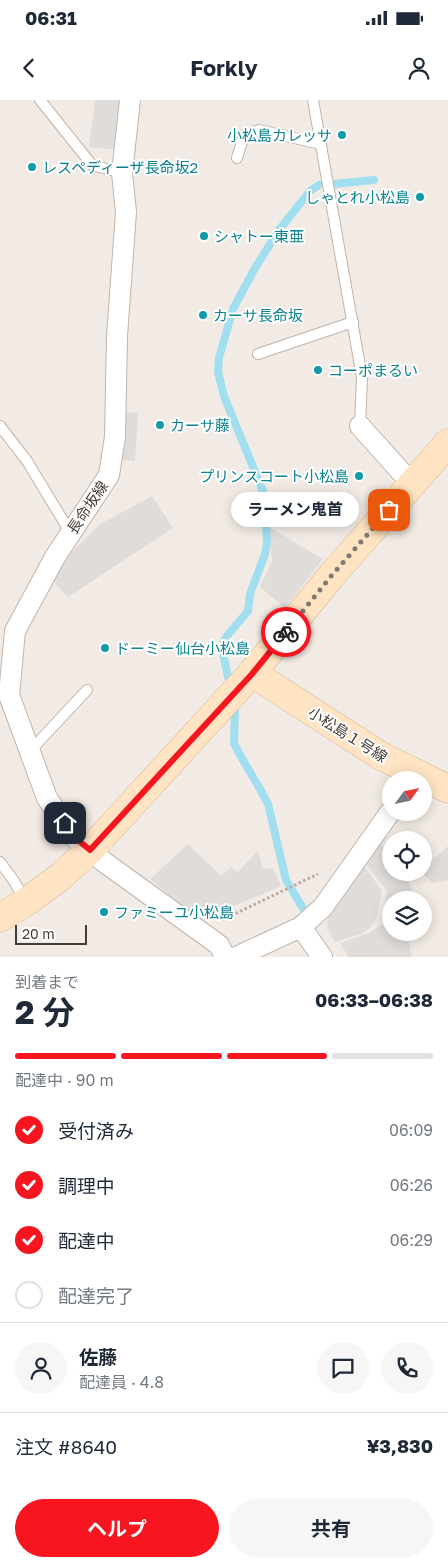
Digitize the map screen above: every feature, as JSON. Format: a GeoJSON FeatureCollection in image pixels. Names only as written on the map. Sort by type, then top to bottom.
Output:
{"type":"FeatureCollection","features":[{"type":"Feature","properties":{"kind":"street","name":"長命坂線"},"geometry":{"type":"LineString","coordinates":[[130,100],[122,173],[126,212],[117,336],[115,437],[109,475],[55,556],[15,631],[5,694],[30,751],[47,798],[73,836],[104,862],[219,945],[225,957]]}},
{"type":"Feature","properties":{"kind":"street"},"geometry":{"type":"LineString","coordinates":[[360,426],[412,484]]}},
{"type":"Feature","properties":{"kind":"street"},"geometry":{"type":"LineString","coordinates":[[0,918],[60,878],[90,850],[252,674],[332,575],[448,443]]}},
{"type":"Feature","properties":{"kind":"street","name":"小松島１号線"},"geometry":{"type":"LineString","coordinates":[[252,674],[405,771]]}},
{"type":"Feature","properties":{"kind":"street","name":"小松島１号線"},"geometry":{"type":"LineString","coordinates":[[432,782],[445,785]]}},
{"type":"Feature","properties":{"kind":"street"},"geometry":{"type":"LineString","coordinates":[[236,957],[301,927],[323,907],[384,821]]}},
{"type":"Feature","properties":{"kind":"street"},"geometry":{"type":"LineString","coordinates":[[301,927],[322,957]]}},
{"type":"Feature","properties":{"kind":"lane"},"geometry":{"type":"LineString","coordinates":[[40,100],[92,165],[122,173]]}},
{"type":"Feature","properties":{"kind":"lane"},"geometry":{"type":"LineString","coordinates":[[313,100],[362,377],[360,426]]}},
{"type":"Feature","properties":{"kind":"lane"},"geometry":{"type":"LineString","coordinates":[[237,158],[244,135],[258,130],[321,144]]}},
{"type":"Feature","properties":{"kind":"lane"},"geometry":{"type":"LineString","coordinates":[[258,354],[353,322]]}},
{"type":"Feature","properties":{"kind":"lane"},"geometry":{"type":"LineString","coordinates":[[0,426],[27,461],[70,532]]}},
{"type":"Feature","properties":{"kind":"lane"},"geometry":{"type":"LineString","coordinates":[[30,751],[87,690]]}},
{"type":"Feature","properties":{"kind":"lane"},"geometry":{"type":"LineString","coordinates":[[0,862],[26,902]]}},
{"type":"Feature","properties":{"kind":"path"},"geometry":{"type":"LineString","coordinates":[[192,926],[226,918],[296,885]]}},
{"type":"Feature","properties":{"kind":"shaded area"},"geometry":{"type":"Polygon","coordinates":[[[95,100],[122,100],[115,150],[89,147],[95,100]]]}},
{"type":"Feature","properties":{"kind":"shaded area"},"geometry":{"type":"Polygon","coordinates":[[[124,412],[138,413],[135,461],[121,460],[124,412]]]}},
{"type":"Feature","properties":{"kind":"shaded area"},"geometry":{"type":"Polygon","coordinates":[[[152,496],[173,528],[68,597],[52,580],[60,564],[100,524],[152,496]]]}},
{"type":"Feature","properties":{"kind":"shaded area"},"geometry":{"type":"Polygon","coordinates":[[[269,527],[323,559],[285,608],[260,587],[272,561],[269,527]]]}},
{"type":"Feature","properties":{"kind":"shaded area"},"geometry":{"type":"Polygon","coordinates":[[[188,844],[221,876],[231,867],[238,872],[258,850],[263,869],[273,868],[281,886],[223,911],[205,915],[183,907],[150,879],[188,844]]]}},
{"type":"Feature","properties":{"kind":"shaded area"},"geometry":{"type":"Polygon","coordinates":[[[381,844],[382,881],[408,881],[412,891],[387,891],[366,864],[381,844]]]}},
{"type":"Feature","properties":{"kind":"shaded area"},"geometry":{"type":"Polygon","coordinates":[[[448,846],[448,880],[432,883],[430,881],[432,881],[432,861],[448,846]]]}},
{"type":"Feature","properties":{"kind":"shaded area"},"geometry":{"type":"Polygon","coordinates":[[[364,866],[382,891],[376,919],[371,927],[362,933],[335,942],[327,928],[328,918],[364,866]]]}},
{"type":"Feature","properties":{"kind":"shaded area"},"geometry":{"type":"Polygon","coordinates":[[[382,925],[382,941],[409,941],[412,957],[349,957],[340,943],[369,933],[382,925]]]}},
{"type":"Feature","properties":{"kind":"waterway"},"geometry":{"type":"LineString","coordinates":[[334,184],[374,180]]}},
{"type":"Feature","properties":{"kind":"waterway"},"geometry":{"type":"LineString","coordinates":[[228,677],[222,649],[226,637],[248,611],[250,594],[265,554],[267,543],[264,494],[224,396],[218,372],[219,358],[233,309],[255,268],[279,230],[310,191],[319,185]]}},
{"type":"Feature","properties":{"kind":"waterway"},"geometry":{"type":"LineString","coordinates":[[235,710],[234,743],[268,804],[286,880],[304,910]]}},
{"type":"Feature","properties":{"kind":"way so far"},"geometry":{"type":"LineString","coordinates":[[286,632],[332,575],[389,510]]}},
{"type":"Feature","properties":{"kind":"place","name":"小松島カレッサ"},"geometry":{"type":"Point","coordinates":[342,135]}},
{"type":"Feature","properties":{"kind":"place","name":"レスペディーザ長命坂2"},"geometry":{"type":"Point","coordinates":[32,167]}},
{"type":"Feature","properties":{"kind":"place","name":"しゃとれ小松島"},"geometry":{"type":"Point","coordinates":[420,197]}},
{"type":"Feature","properties":{"kind":"place","name":"シャトー東亜"},"geometry":{"type":"Point","coordinates":[204,236]}},
{"type":"Feature","properties":{"kind":"place","name":"カーサ長命坂"},"geometry":{"type":"Point","coordinates":[203,315]}},
{"type":"Feature","properties":{"kind":"place","name":"コーポまるい"},"geometry":{"type":"Point","coordinates":[318,370]}},
{"type":"Feature","properties":{"kind":"place","name":"カーサ藤"},"geometry":{"type":"Point","coordinates":[160,425]}},
{"type":"Feature","properties":{"kind":"place","name":"プリンスコート小松島"},"geometry":{"type":"Point","coordinates":[359,476]}},
{"type":"Feature","properties":{"kind":"place","name":"ラーメン鬼首"},"geometry":{"type":"Point","coordinates":[389,510]}},
{"type":"Feature","properties":{"kind":"place","name":"ドーミー仙台小松島"},"geometry":{"type":"Point","coordinates":[105,648]}},
{"type":"Feature","properties":{"kind":"place","name":"ファミーユ小松島"},"geometry":{"type":"Point","coordinates":[104,912]}},
{"type":"Feature","properties":{"kind":"route"},"geometry":{"type":"LineString","coordinates":[[65,823],[73,836],[90,850],[252,674],[286,632]]}}]}
